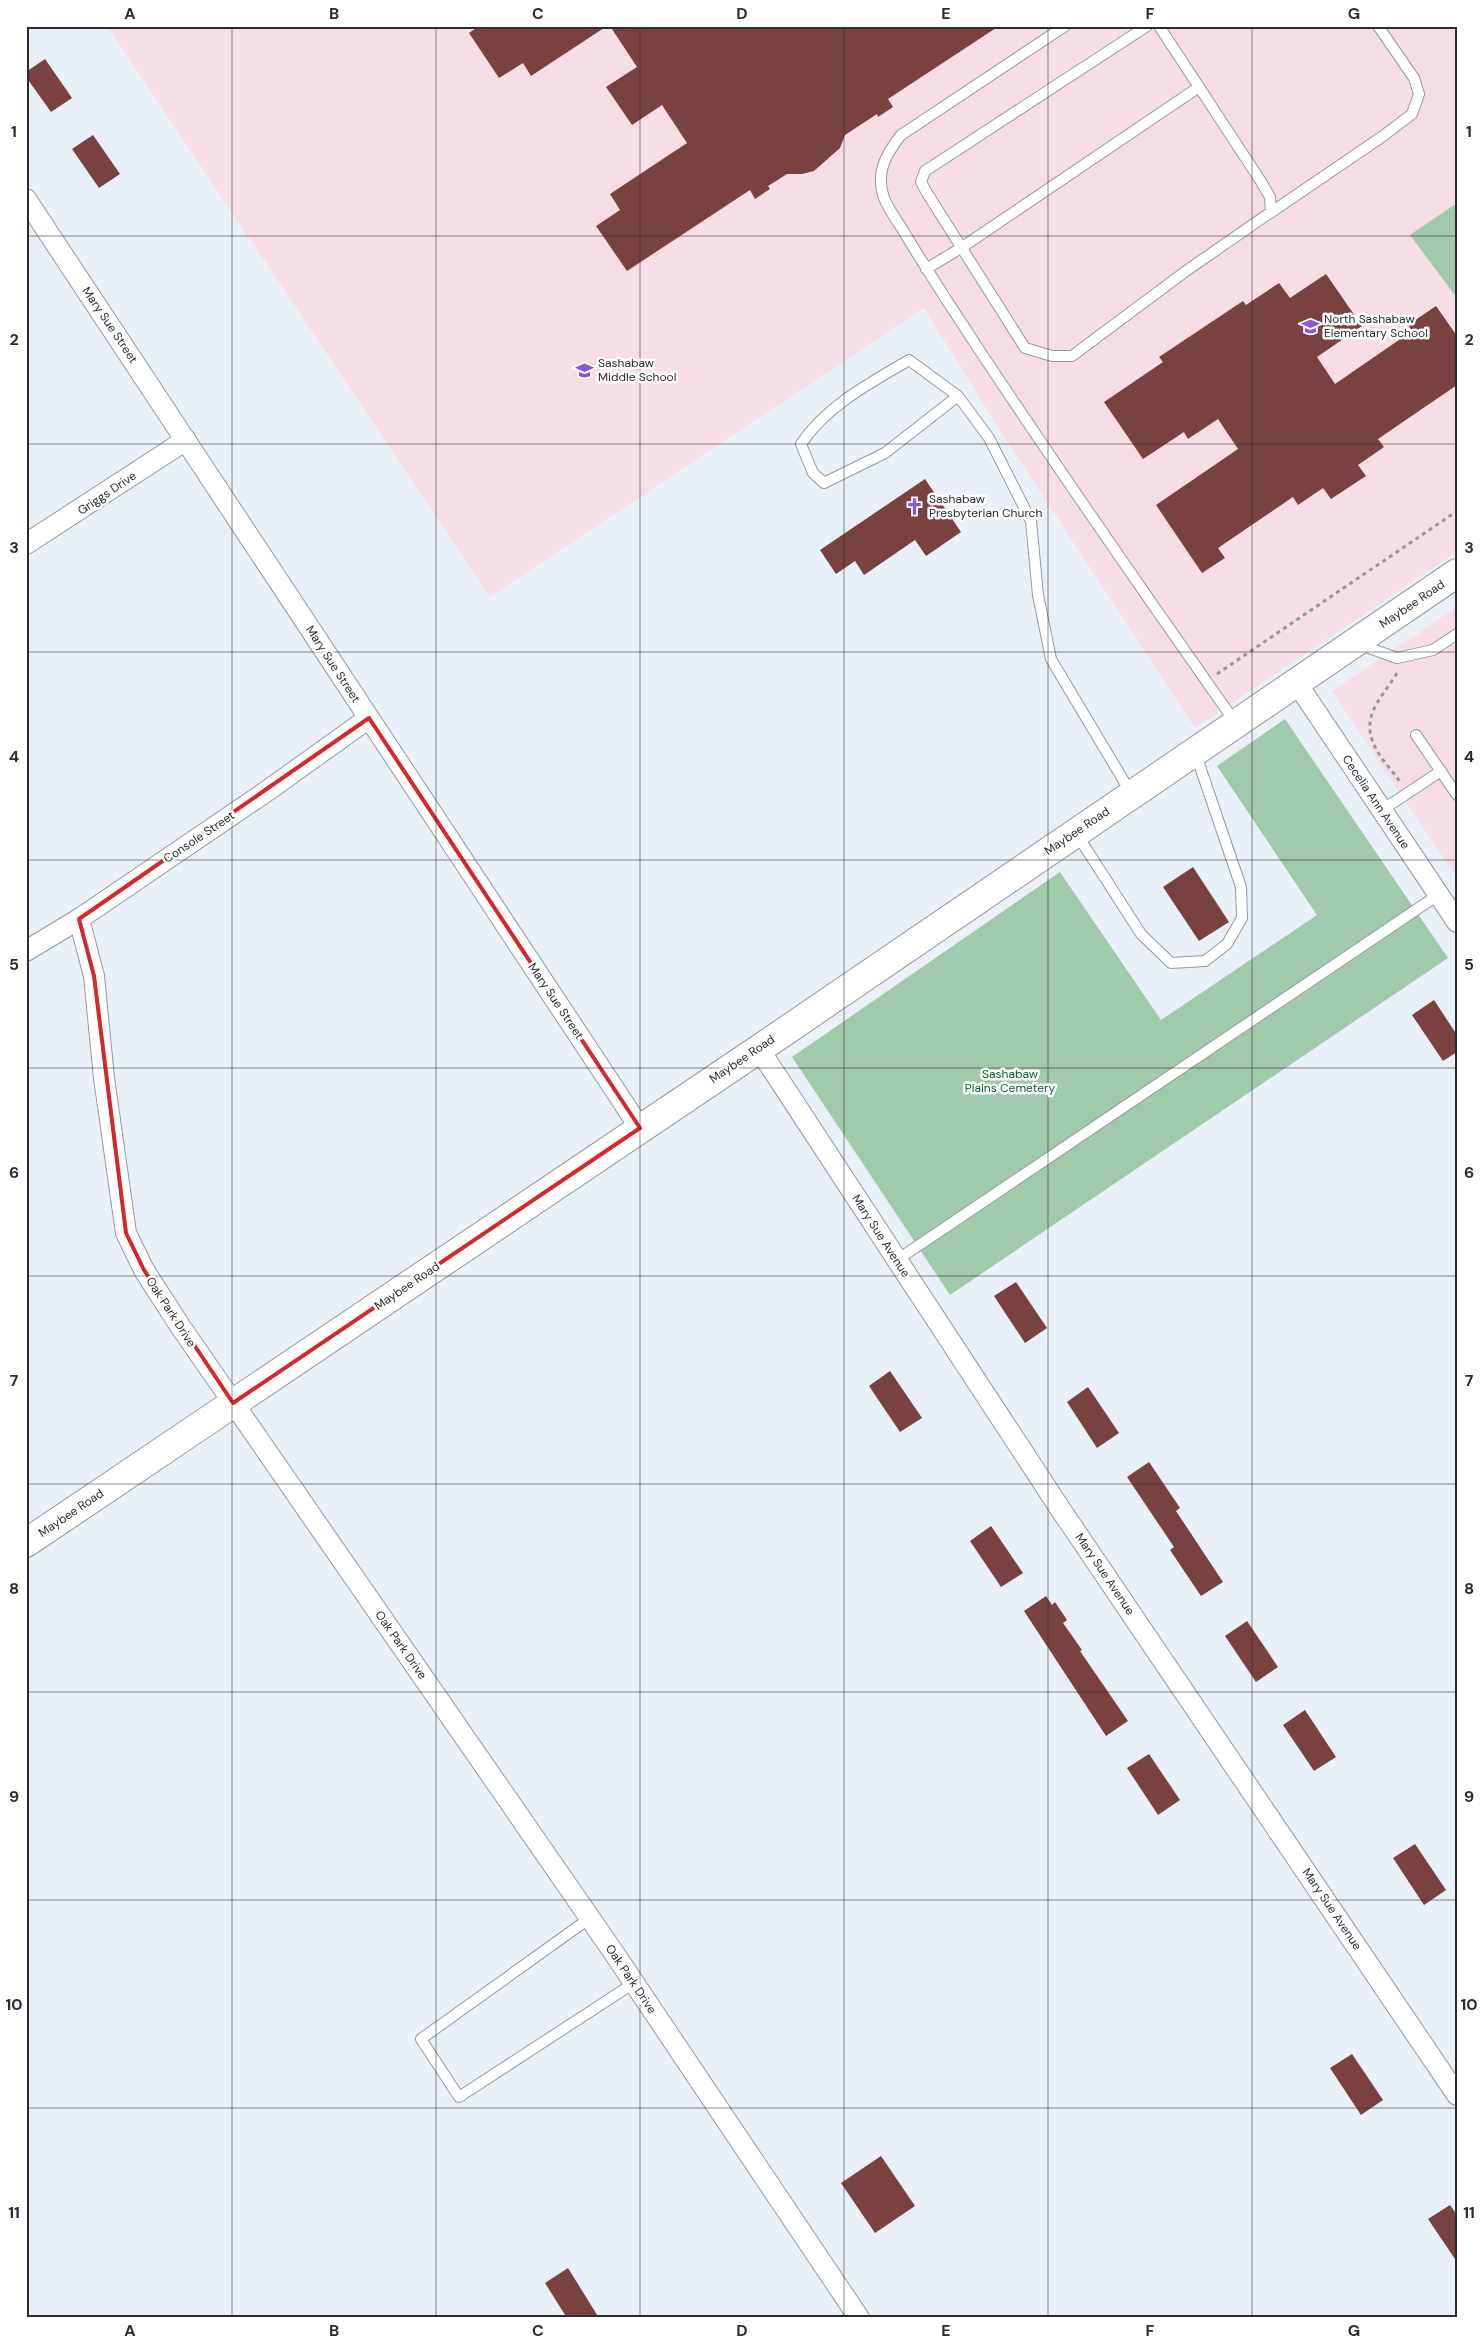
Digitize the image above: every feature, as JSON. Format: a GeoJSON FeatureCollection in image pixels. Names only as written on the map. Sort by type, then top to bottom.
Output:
{"type":"FeatureCollection","features":[{"type":"Feature","properties":{"kind":"main road","name":"Maybee Road"},"geometry":{"type":"LineString","coordinates":[[26,1543],[759,1048],[1457,573]]}},
{"type":"Feature","properties":{"kind":"street","name":"Mary Sue Street"},"geometry":{"type":"LineString","coordinates":[[26,199],[640,1128]]}},
{"type":"Feature","properties":{"kind":"street","name":"Griggs Drive"},"geometry":{"type":"LineString","coordinates":[[26,544],[186,440]]}},
{"type":"Feature","properties":{"kind":"street","name":"Cecelia Ann Avenue"},"geometry":{"type":"LineString","coordinates":[[1296,682],[1457,922]]}},
{"type":"Feature","properties":{"kind":"street","name":"Console Street"},"geometry":{"type":"LineString","coordinates":[[26,951],[79,920],[267,791],[368,718]]}},
{"type":"Feature","properties":{"kind":"street","name":"Oak Park Drive"},"geometry":{"type":"LineString","coordinates":[[79,920],[94,976],[104,1078],[126,1233],[144,1270],[180,1326],[590,1918],[859,2318]]}},
{"type":"Feature","properties":{"kind":"street","name":"Mary Sue Avenue"},"geometry":{"type":"LineString","coordinates":[[759,1048],[1060,1507],[1457,2095]]}},
{"type":"Feature","properties":{"kind":"lane"},"geometry":{"type":"LineString","coordinates":[[1044,26],[1050,36]]}},
{"type":"Feature","properties":{"kind":"lane"},"geometry":{"type":"LineString","coordinates":[[1066,26],[900,135],[886,154],[881,174],[884,198],[926,269],[1102,533],[1236,723]]}},
{"type":"Feature","properties":{"kind":"lane"},"geometry":{"type":"LineString","coordinates":[[1147,26],[925,170],[921,182],[1025,348],[1052,356],[1072,356],[1186,271],[1412,114],[1419,94],[1414,78],[1378,26]]}},
{"type":"Feature","properties":{"kind":"lane"},"geometry":{"type":"LineString","coordinates":[[1159,26],[1270,197],[1270,213]]}},
{"type":"Feature","properties":{"kind":"lane"},"geometry":{"type":"LineString","coordinates":[[926,269],[961,248],[1199,87]]}},
{"type":"Feature","properties":{"kind":"lane"},"geometry":{"type":"LineString","coordinates":[[958,396],[885,453],[824,483],[813,473],[801,444],[811,428],[852,395],[908,360],[958,396],[989,438],[1031,521],[1038,595],[1051,659],[1131,794]]}},
{"type":"Feature","properties":{"kind":"lane"},"geometry":{"type":"LineString","coordinates":[[1354,643],[1397,658],[1433,650],[1457,634]]}},
{"type":"Feature","properties":{"kind":"lane"},"geometry":{"type":"LineString","coordinates":[[1416,736],[1457,795]]}},
{"type":"Feature","properties":{"kind":"lane"},"geometry":{"type":"LineString","coordinates":[[1076,832],[1141,934],[1171,963],[1204,961],[1228,944],[1242,918],[1240,886],[1194,751]]}},
{"type":"Feature","properties":{"kind":"lane"},"geometry":{"type":"LineString","coordinates":[[1382,810],[1441,771]]}},
{"type":"Feature","properties":{"kind":"lane"},"geometry":{"type":"LineString","coordinates":[[897,1260],[1438,895]]}},
{"type":"Feature","properties":{"kind":"lane"},"geometry":{"type":"LineString","coordinates":[[590,1918],[421,2039],[460,2097],[634,1983]]}},
{"type":"Feature","properties":{"kind":"path"},"geometry":{"type":"LineString","coordinates":[[1206,681],[1457,512]]}},
{"type":"Feature","properties":{"kind":"path"},"geometry":{"type":"LineString","coordinates":[[1406,656],[1372,712],[1368,726],[1370,738],[1379,755],[1408,793]]}},
{"type":"Feature","properties":{"kind":"highlighted area"},"geometry":{"type":"Polygon","coordinates":[[[369,718],[640,1128],[233,1403],[144,1270],[126,1233],[94,976],[79,919],[369,718]]]}},
{"type":"Feature","properties":{"kind":"shaded area","name":"Sashabaw Middle School"},"geometry":{"type":"Polygon","coordinates":[[[107,26],[1457,26],[1457,552],[1195,728],[1001,432],[924,308],[490,597],[107,26]]]}},
{"type":"Feature","properties":{"kind":"shaded area"},"geometry":{"type":"Polygon","coordinates":[[[1457,607],[1457,878],[1332,691],[1457,607]]]}},
{"type":"Feature","properties":{"kind":"green space"},"geometry":{"type":"Polygon","coordinates":[[[1454,205],[1457,205],[1457,298],[1410,235],[1454,205]]]}},
{"type":"Feature","properties":{"kind":"green space","name":"Sashabaw Plains Cemetery"},"geometry":{"type":"Polygon","coordinates":[[[1285,719],[1448,958],[950,1295],[792,1057],[1060,872],[1161,1020],[1317,915],[1217,766],[1285,719]]]}},
{"type":"Feature","properties":{"kind":"building"},"geometry":{"type":"Polygon","coordinates":[[[479,26],[607,26],[531,76],[523,63],[499,78],[469,33],[479,26]]]}},
{"type":"Feature","properties":{"kind":"building"},"geometry":{"type":"Polygon","coordinates":[[[610,26],[999,26],[888,99],[893,107],[878,117],[877,114],[845,135],[840,148],[814,171],[802,174],[787,174],[768,186],[770,189],[755,199],[750,190],[627,271],[596,226],[620,210],[610,194],[687,143],[662,105],[632,125],[606,87],[637,67],[610,26]]]}},
{"type":"Feature","properties":{"kind":"building"},"geometry":{"type":"Polygon","coordinates":[[[45,59],[72,98],[51,112],[26,77],[26,72],[45,59]]]}},
{"type":"Feature","properties":{"kind":"building"},"geometry":{"type":"Polygon","coordinates":[[[93,135],[120,174],[99,188],[72,149],[93,135]]]}},
{"type":"Feature","properties":{"kind":"building"},"geometry":{"type":"Polygon","coordinates":[[[1326,274],[1362,326],[1317,357],[1335,384],[1412,331],[1408,325],[1436,306],[1457,336],[1457,385],[1378,439],[1384,447],[1358,465],[1366,476],[1331,499],[1323,488],[1298,505],[1293,497],[1218,548],[1225,558],[1202,573],[1156,505],[1238,449],[1218,419],[1188,439],[1184,432],[1143,459],[1104,402],[1163,362],[1159,357],[1243,301],[1246,305],[1279,283],[1290,298],[1326,274]]]}},
{"type":"Feature","properties":{"kind":"building","name":"Sashabaw Presbyterian Church"},"geometry":{"type":"Polygon","coordinates":[[[925,479],[961,532],[926,556],[915,540],[864,575],[855,561],[836,574],[820,550],[925,479]]]}},
{"type":"Feature","properties":{"kind":"building"},"geometry":{"type":"Polygon","coordinates":[[[1193,867],[1229,922],[1199,941],[1163,887],[1193,867]]]}},
{"type":"Feature","properties":{"kind":"building"},"geometry":{"type":"Polygon","coordinates":[[[1434,1000],[1457,1035],[1457,1052],[1443,1061],[1412,1015],[1434,1000]]]}},
{"type":"Feature","properties":{"kind":"building"},"geometry":{"type":"Polygon","coordinates":[[[1016,1282],[1047,1328],[1025,1343],[994,1296],[1016,1282]]]}},
{"type":"Feature","properties":{"kind":"building"},"geometry":{"type":"Polygon","coordinates":[[[890,1371],[922,1418],[900,1432],[869,1386],[890,1371]]]}},
{"type":"Feature","properties":{"kind":"building"},"geometry":{"type":"Polygon","coordinates":[[[1088,1387],[1119,1433],[1097,1448],[1067,1402],[1088,1387]]]}},
{"type":"Feature","properties":{"kind":"building"},"geometry":{"type":"Polygon","coordinates":[[[1149,1462],[1180,1508],[1176,1511],[1223,1582],[1201,1596],[1170,1550],[1174,1547],[1127,1477],[1149,1462]]]}},
{"type":"Feature","properties":{"kind":"building"},"geometry":{"type":"Polygon","coordinates":[[[991,1526],[1023,1573],[1001,1587],[970,1541],[991,1526]]]}},
{"type":"Feature","properties":{"kind":"building"},"geometry":{"type":"Polygon","coordinates":[[[1046,1596],[1052,1605],[1055,1602],[1067,1620],[1063,1623],[1128,1721],[1106,1736],[1024,1611],[1046,1596]]]}},
{"type":"Feature","properties":{"kind":"building"},"geometry":{"type":"Polygon","coordinates":[[[1247,1621],[1278,1667],[1256,1682],[1225,1636],[1247,1621]]]}},
{"type":"Feature","properties":{"kind":"building"},"geometry":{"type":"Polygon","coordinates":[[[1305,1710],[1336,1757],[1314,1771],[1283,1725],[1305,1710]]]}},
{"type":"Feature","properties":{"kind":"building"},"geometry":{"type":"Polygon","coordinates":[[[1149,1754],[1180,1800],[1158,1815],[1127,1768],[1149,1754]]]}},
{"type":"Feature","properties":{"kind":"building"},"geometry":{"type":"Polygon","coordinates":[[[1415,1844],[1446,1890],[1424,1905],[1393,1858],[1415,1844]]]}},
{"type":"Feature","properties":{"kind":"building"},"geometry":{"type":"Polygon","coordinates":[[[1352,2054],[1383,2100],[1361,2115],[1330,2068],[1352,2054]]]}},
{"type":"Feature","properties":{"kind":"building"},"geometry":{"type":"Polygon","coordinates":[[[881,2156],[915,2206],[875,2233],[841,2183],[881,2156]]]}},
{"type":"Feature","properties":{"kind":"building"},"geometry":{"type":"Polygon","coordinates":[[[1450,2205],[1457,2215],[1457,2262],[1428,2219],[1450,2205]]]}},
{"type":"Feature","properties":{"kind":"building"},"geometry":{"type":"Polygon","coordinates":[[[568,2268],[599,2318],[567,2318],[545,2283],[568,2268]]]}},
{"type":"Feature","properties":{"kind":"place","name":"North Sashabaw Elementary School"},"geometry":{"type":"Point","coordinates":[1310,326]}},
{"type":"Feature","properties":{"kind":"place","name":"Sashabaw Middle School"},"geometry":{"type":"Point","coordinates":[584,370]}},
{"type":"Feature","properties":{"kind":"place","name":"Sashabaw Presbyterian Church"},"geometry":{"type":"Point","coordinates":[915,506]}}]}
